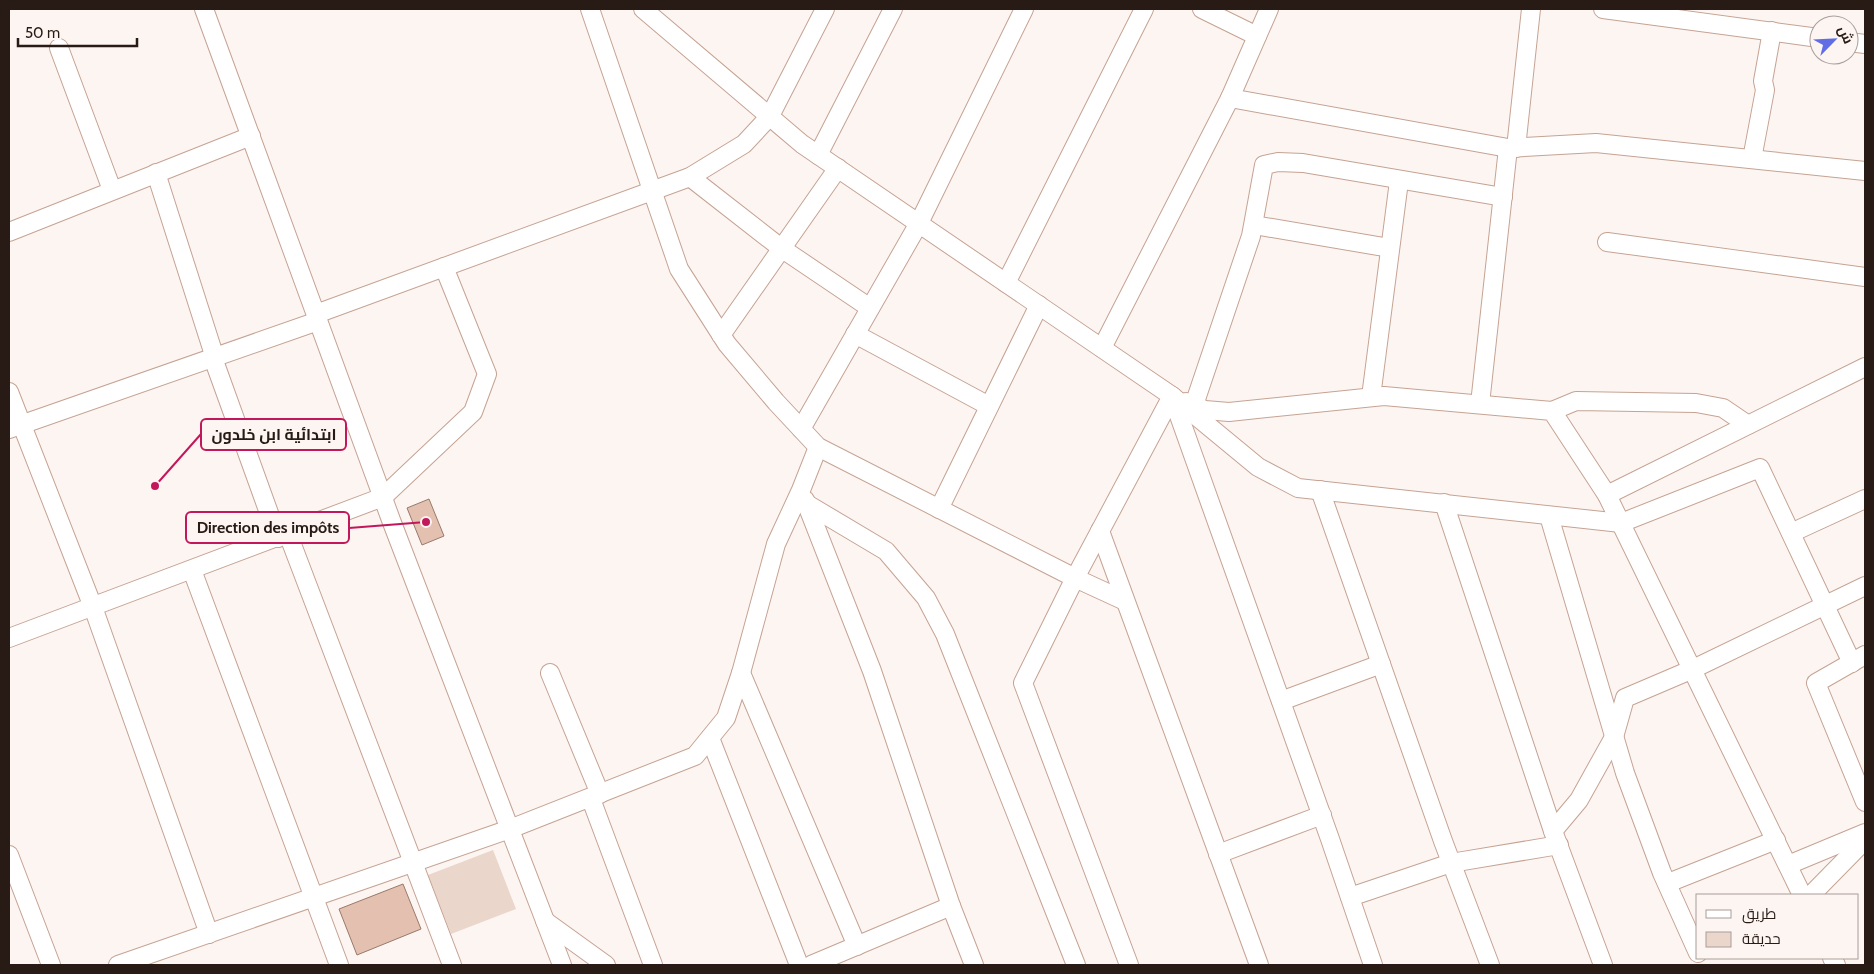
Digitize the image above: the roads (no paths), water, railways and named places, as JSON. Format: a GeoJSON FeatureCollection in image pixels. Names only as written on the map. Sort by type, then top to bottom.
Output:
{"type":"FeatureCollection","features":[{"type":"Feature","properties":{"kind":"street"},"geometry":{"type":"LineString","coordinates":[[204,9],[383,497],[562,965]]}},
{"type":"Feature","properties":{"kind":"street"},"geometry":{"type":"LineString","coordinates":[[590,9],[679,269],[720,335],[801,429],[818,447],[1075,578],[1125,601]]}},
{"type":"Feature","properties":{"kind":"street"},"geometry":{"type":"LineString","coordinates":[[15,426],[214,358],[444,267],[690,177],[744,144],[770,116],[824,9]]}},
{"type":"Feature","properties":{"kind":"street"},"geometry":{"type":"LineString","coordinates":[[818,155],[892,9]]}},
{"type":"Feature","properties":{"kind":"street"},"geometry":{"type":"LineString","coordinates":[[801,429],[919,223],[1024,9]]}},
{"type":"Feature","properties":{"kind":"street"},"geometry":{"type":"LineString","coordinates":[[1006,283],[1144,9]]}},
{"type":"Feature","properties":{"kind":"street"},"geometry":{"type":"LineString","coordinates":[[1202,9],[1257,36]]}},
{"type":"Feature","properties":{"kind":"street"},"geometry":{"type":"LineString","coordinates":[[1102,348],[1230,98],[1269,9]]}},
{"type":"Feature","properties":{"kind":"street"},"geometry":{"type":"LineString","coordinates":[[1480,404],[1503,197],[1512,148],[1531,9]]}},
{"type":"Feature","properties":{"kind":"street"},"geometry":{"type":"LineString","coordinates":[[1603,9],[1809,37]]}},
{"type":"Feature","properties":{"kind":"street"},"geometry":{"type":"LineString","coordinates":[[649,11],[818,155],[1172,396],[1258,467],[1298,488],[1621,523],[1760,468],[1824,604],[1859,659],[1816,683],[1865,802]]}},
{"type":"Feature","properties":{"kind":"street"},"geometry":{"type":"LineString","coordinates":[[1752,159],[1765,90],[1763,81],[1772,31]]}},
{"type":"Feature","properties":{"kind":"street"},"geometry":{"type":"LineString","coordinates":[[59,48],[112,190]]}},
{"type":"Feature","properties":{"kind":"street"},"geometry":{"type":"LineString","coordinates":[[1230,98],[1512,148],[1596,143],[1865,172]]}},
{"type":"Feature","properties":{"kind":"street"},"geometry":{"type":"LineString","coordinates":[[9,232],[250,136]]}},
{"type":"Feature","properties":{"kind":"street"},"geometry":{"type":"LineString","coordinates":[[1194,405],[1254,225],[1264,164],[1278,162],[1303,163],[1399,181],[1503,197]]}},
{"type":"Feature","properties":{"kind":"street"},"geometry":{"type":"LineString","coordinates":[[720,335],[838,168]]}},
{"type":"Feature","properties":{"kind":"street"},"geometry":{"type":"LineString","coordinates":[[156,173],[214,358],[452,965]]}},
{"type":"Feature","properties":{"kind":"street"},"geometry":{"type":"LineString","coordinates":[[690,177],[781,248],[870,308]]}},
{"type":"Feature","properties":{"kind":"street"},"geometry":{"type":"LineString","coordinates":[[1371,398],[1399,181]]}},
{"type":"Feature","properties":{"kind":"street"},"geometry":{"type":"LineString","coordinates":[[1254,225],[1390,248]]}},
{"type":"Feature","properties":{"kind":"street"},"geometry":{"type":"LineString","coordinates":[[1607,242],[1865,277]]}},
{"type":"Feature","properties":{"kind":"street"},"geometry":{"type":"LineString","coordinates":[[9,638],[383,497],[473,412],[487,374],[444,267]]}},
{"type":"Feature","properties":{"kind":"street"},"geometry":{"type":"LineString","coordinates":[[939,509],[1039,305]]}},
{"type":"Feature","properties":{"kind":"street"},"geometry":{"type":"LineString","coordinates":[[855,334],[989,406]]}},
{"type":"Feature","properties":{"kind":"street"},"geometry":{"type":"LineString","coordinates":[[1607,496],[1865,367]]}},
{"type":"Feature","properties":{"kind":"street"},"geometry":{"type":"LineString","coordinates":[[9,394],[15,426],[93,606],[209,934]]}},
{"type":"Feature","properties":{"kind":"street"},"geometry":{"type":"LineString","coordinates":[[1172,396],[1205,410],[1229,412],[1384,396],[1552,411],[1576,401],[1696,402],[1723,408],[1748,425]]}},
{"type":"Feature","properties":{"kind":"street"},"geometry":{"type":"LineString","coordinates":[[1129,965],[1023,684],[1075,578],[1172,396]]}},
{"type":"Feature","properties":{"kind":"street"},"geometry":{"type":"LineString","coordinates":[[1172,396],[1322,815],[1373,965]]}},
{"type":"Feature","properties":{"kind":"street"},"geometry":{"type":"LineString","coordinates":[[1552,411],[1607,496],[1621,523],[1802,894]]}},
{"type":"Feature","properties":{"kind":"street"},"geometry":{"type":"LineString","coordinates":[[118,965],[510,829],[695,756],[726,718],[741,673],[776,544],[804,497],[818,447]]}},
{"type":"Feature","properties":{"kind":"street"},"geometry":{"type":"LineString","coordinates":[[1320,490],[1451,863],[1490,965]]}},
{"type":"Feature","properties":{"kind":"street"},"geometry":{"type":"LineString","coordinates":[[804,497],[872,671],[951,906],[974,965]]}},
{"type":"Feature","properties":{"kind":"street"},"geometry":{"type":"LineString","coordinates":[[804,497],[886,551],[926,598],[945,634],[1076,965]]}},
{"type":"Feature","properties":{"kind":"street"},"geometry":{"type":"LineString","coordinates":[[1791,533],[1865,499]]}},
{"type":"Feature","properties":{"kind":"street"},"geometry":{"type":"LineString","coordinates":[[1444,503],[1556,838],[1603,965]]}},
{"type":"Feature","properties":{"kind":"street"},"geometry":{"type":"LineString","coordinates":[[1549,516],[1625,772],[1696,949]]}},
{"type":"Feature","properties":{"kind":"street"},"geometry":{"type":"LineString","coordinates":[[1100,531],[1218,854],[1255,964]]}},
{"type":"Feature","properties":{"kind":"street"},"geometry":{"type":"LineString","coordinates":[[192,570],[339,965]]}},
{"type":"Feature","properties":{"kind":"street"},"geometry":{"type":"LineString","coordinates":[[1350,897],[1451,863],[1556,838],[1580,800],[1614,737],[1625,698],[1693,669],[1824,604],[1865,586]]}},
{"type":"Feature","properties":{"kind":"street"},"geometry":{"type":"LineString","coordinates":[[1281,701],[1381,664]]}},
{"type":"Feature","properties":{"kind":"street"},"geometry":{"type":"LineString","coordinates":[[550,673],[596,796],[653,965]]}},
{"type":"Feature","properties":{"kind":"street"},"geometry":{"type":"LineString","coordinates":[[741,673],[858,946]]}},
{"type":"Feature","properties":{"kind":"street"},"geometry":{"type":"LineString","coordinates":[[710,738],[799,965]]}},
{"type":"Feature","properties":{"kind":"street"},"geometry":{"type":"LineString","coordinates":[[1218,854],[1322,815]]}},
{"type":"Feature","properties":{"kind":"street"},"geometry":{"type":"LineString","coordinates":[[1788,865],[1865,833]]}},
{"type":"Feature","properties":{"kind":"street"},"geometry":{"type":"LineString","coordinates":[[1668,883],[1776,840]]}},
{"type":"Feature","properties":{"kind":"street"},"geometry":{"type":"LineString","coordinates":[[1812,894],[1865,840]]}},
{"type":"Feature","properties":{"kind":"street"},"geometry":{"type":"LineString","coordinates":[[9,855],[51,965]]}},
{"type":"Feature","properties":{"kind":"street"},"geometry":{"type":"LineString","coordinates":[[811,965],[951,906]]}},
{"type":"Feature","properties":{"kind":"street"},"geometry":{"type":"LineString","coordinates":[[545,920],[606,965]]}},
{"type":"Feature","properties":{"kind":"place","name":"ابتدائية ابن خلدون"},"geometry":{"type":"Point","coordinates":[155,486]}},
{"type":"Feature","properties":{"kind":"place","name":"Direction des impôts"},"geometry":{"type":"Point","coordinates":[426,522]}}]}
